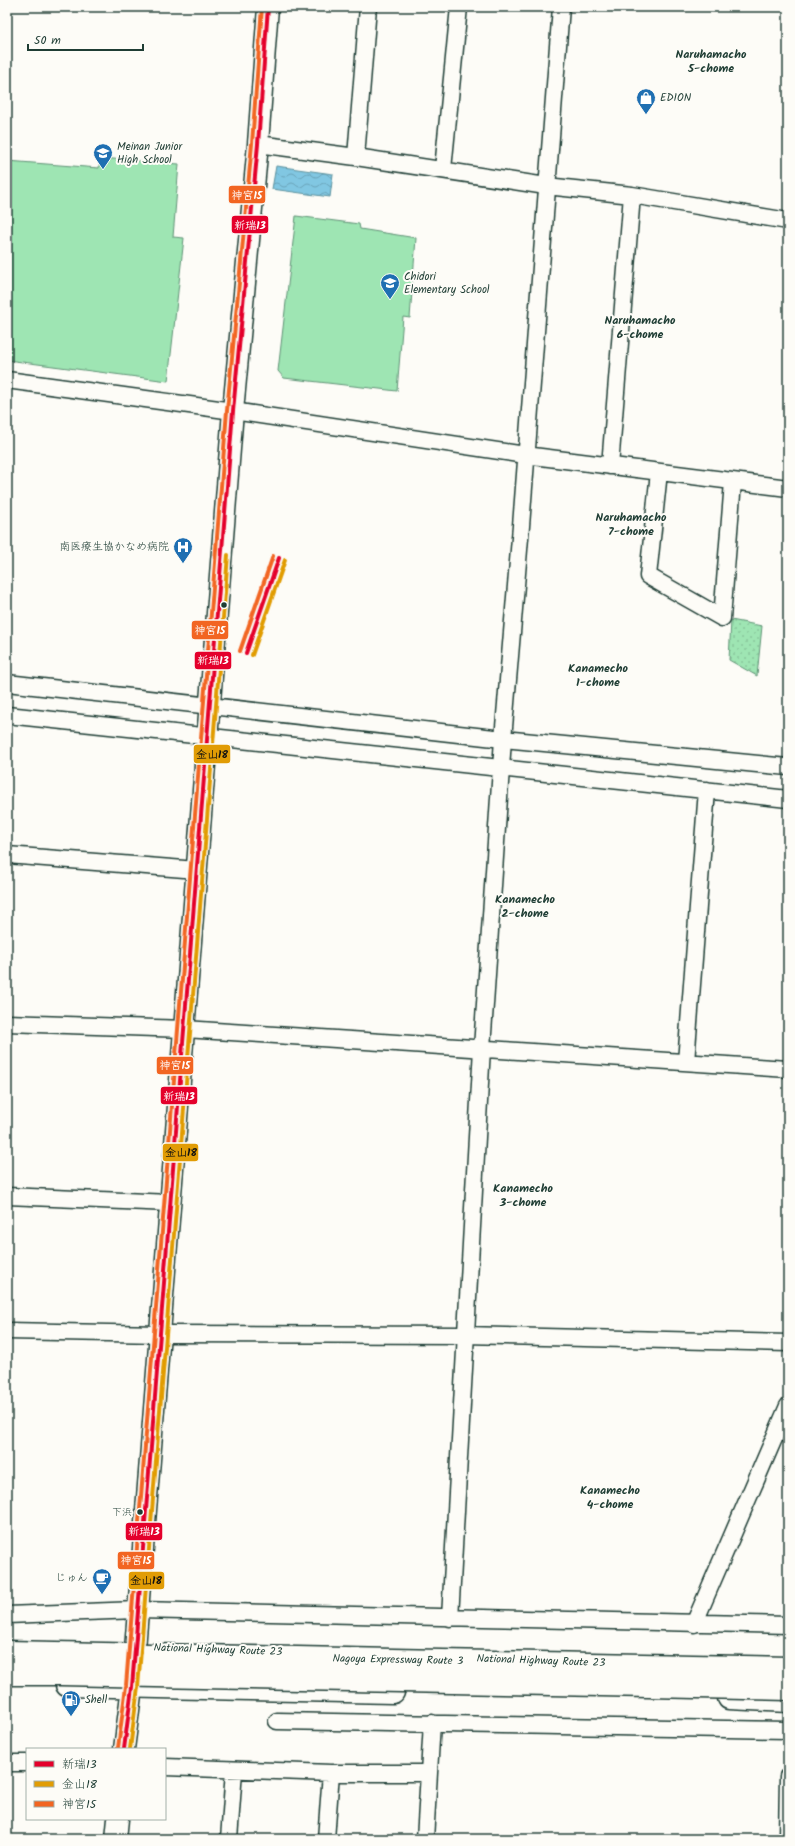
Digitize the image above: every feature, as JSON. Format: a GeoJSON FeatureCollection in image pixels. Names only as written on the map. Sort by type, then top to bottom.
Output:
{"type":"FeatureCollection","features":[{"type":"Feature","properties":{"kind":"highway","name":"National Highway Route 23"},"geometry":{"type":"LineString","coordinates":[[7,1648],[135,1648],[788,1668]]}},
{"type":"Feature","properties":{"kind":"highway","name":"Nagoya Expressway Route 3"},"geometry":{"type":"LineString","coordinates":[[7,1652],[788,1668]]}},
{"type":"Feature","properties":{"kind":"highway","name":"Nagoya Expressway Route 3"},"geometry":{"type":"LineString","coordinates":[[7,1674],[788,1689]]}},
{"type":"Feature","properties":{"kind":"highway"},"geometry":{"type":"LineString","coordinates":[[7,1684],[722,1698],[788,1701]]}},
{"type":"Feature","properties":{"kind":"street"},"geometry":{"type":"LineString","coordinates":[[124,1748],[132,1687],[185,1029],[196,870],[211,706],[233,411],[258,144],[268,7]]}},
{"type":"Feature","properties":{"kind":"street"},"geometry":{"type":"LineString","coordinates":[[356,157],[368,7]]}},
{"type":"Feature","properties":{"kind":"street"},"geometry":{"type":"LineString","coordinates":[[443,169],[459,7]]}},
{"type":"Feature","properties":{"kind":"street"},"geometry":{"type":"LineString","coordinates":[[450,1618],[465,1335],[502,739],[521,526],[525,455],[561,7]]}},
{"type":"Feature","properties":{"kind":"street"},"geometry":{"type":"LineString","coordinates":[[258,144],[443,169],[546,186],[632,195],[788,221]]}},
{"type":"Feature","properties":{"kind":"street"},"geometry":{"type":"LineString","coordinates":[[610,466],[632,195]]}},
{"type":"Feature","properties":{"kind":"street"},"geometry":{"type":"LineString","coordinates":[[7,380],[233,411],[525,455],[788,488]]}},
{"type":"Feature","properties":{"kind":"street"},"geometry":{"type":"LineString","coordinates":[[659,472],[648,576],[722,618],[733,482]]}},
{"type":"Feature","properties":{"kind":"street"},"geometry":{"type":"LineString","coordinates":[[7,683],[502,739],[788,767]]}},
{"type":"Feature","properties":{"kind":"street"},"geometry":{"type":"LineString","coordinates":[[7,715],[208,738],[788,799]]}},
{"type":"Feature","properties":{"kind":"street"},"geometry":{"type":"LineString","coordinates":[[686,1062],[706,790]]}},
{"type":"Feature","properties":{"kind":"street"},"geometry":{"type":"LineString","coordinates":[[7,856],[196,870]]}},
{"type":"Feature","properties":{"kind":"street"},"geometry":{"type":"LineString","coordinates":[[7,1023],[185,1029],[788,1069]]}},
{"type":"Feature","properties":{"kind":"street"},"geometry":{"type":"LineString","coordinates":[[7,1196],[170,1203]]}},
{"type":"Feature","properties":{"kind":"street"},"geometry":{"type":"LineString","coordinates":[[7,1331],[160,1334],[465,1335],[788,1343]]}},
{"type":"Feature","properties":{"kind":"street"},"geometry":{"type":"LineString","coordinates":[[694,1624],[788,1406]]}},
{"type":"Feature","properties":{"kind":"street"},"geometry":{"type":"LineString","coordinates":[[7,1615],[137,1610],[788,1625]]}},
{"type":"Feature","properties":{"kind":"street"},"geometry":{"type":"LineString","coordinates":[[277,1720],[788,1730]]}},
{"type":"Feature","properties":{"kind":"street"},"geometry":{"type":"LineString","coordinates":[[424,1839],[432,1723]]}},
{"type":"Feature","properties":{"kind":"street"},"geometry":{"type":"LineString","coordinates":[[7,1762],[26,1763]]}},
{"type":"Feature","properties":{"kind":"street"},"geometry":{"type":"LineString","coordinates":[[166,1767],[234,1771],[429,1773]]}},
{"type":"Feature","properties":{"kind":"street"},"geometry":{"type":"LineString","coordinates":[[229,1839],[234,1771]]}},
{"type":"Feature","properties":{"kind":"street"},"geometry":{"type":"LineString","coordinates":[[326,1839],[331,1773]]}},
{"type":"Feature","properties":{"kind":"street"},"geometry":{"type":"LineString","coordinates":[[787,1839],[788,1776]]}},
{"type":"Feature","properties":{"kind":"street"},"geometry":{"type":"LineString","coordinates":[[116,1839],[118,1820]]}},
{"type":"Feature","properties":{"kind":"green space"},"geometry":{"type":"Polygon","coordinates":[[[100,158],[179,164],[173,237],[184,238],[168,381],[7,360],[7,161],[99,168],[100,158]]]}},
{"type":"Feature","properties":{"kind":"green space"},"geometry":{"type":"Polygon","coordinates":[[[296,216],[359,224],[360,229],[416,238],[410,318],[403,317],[397,391],[284,378],[278,371],[296,216]]]}},
{"type":"Feature","properties":{"kind":"green space"},"geometry":{"type":"Polygon","coordinates":[[[731,620],[762,626],[757,676],[729,660],[731,620]]]}},
{"type":"Feature","properties":{"kind":"water"},"geometry":{"type":"Polygon","coordinates":[[[276,166],[333,174],[330,197],[272,189],[276,166]]]}},
{"type":"Feature","properties":{"kind":"transit line","name":"神宮15"},"geometry":{"type":"LineString","coordinates":[[118,1748],[126,1686],[227,411],[252,144],[262,7]]}},
{"type":"Feature","properties":{"kind":"transit line","name":"新瑞13"},"geometry":{"type":"LineString","coordinates":[[124,1748],[132,1687],[233,411],[258,144],[268,7]]}},
{"type":"Feature","properties":{"kind":"transit line","name":"金山18"},"geometry":{"type":"LineString","coordinates":[[130,1748],[138,1687],[228,555]]}},
{"type":"Feature","properties":{"kind":"transit line","name":"神宮15"},"geometry":{"type":"LineString","coordinates":[[240,651],[273,556]]}},
{"type":"Feature","properties":{"kind":"transit line","name":"新瑞13"},"geometry":{"type":"LineString","coordinates":[[246,653],[279,558]]}},
{"type":"Feature","properties":{"kind":"transit line","name":"金山18"},"geometry":{"type":"LineString","coordinates":[[252,655],[285,560]]}},
{"type":"Feature","properties":{"kind":"place","name":"EDION"},"geometry":{"type":"Point","coordinates":[646,115]}},
{"type":"Feature","properties":{"kind":"place","name":"Meinan Junior High School"},"geometry":{"type":"Point","coordinates":[103,170]}},
{"type":"Feature","properties":{"kind":"place","name":"Chidori Elementary School"},"geometry":{"type":"Point","coordinates":[390,300]}},
{"type":"Feature","properties":{"kind":"place","name":"南医療生協かなめ病院"},"geometry":{"type":"Point","coordinates":[183,564]}},
{"type":"Feature","properties":{"kind":"place","name":"下浜"},"geometry":{"type":"Point","coordinates":[140,1512]}},
{"type":"Feature","properties":{"kind":"place","name":"じゅん"},"geometry":{"type":"Point","coordinates":[102,1595]}},
{"type":"Feature","properties":{"kind":"place","name":"Shell"},"geometry":{"type":"Point","coordinates":[71,1717]}},
{"type":"Feature","properties":{"kind":"district","name":"Naruhamacho 5-chome"},"geometry":{"type":"Point","coordinates":[711,61]}},
{"type":"Feature","properties":{"kind":"district","name":"Naruhamacho 6-chome"},"geometry":{"type":"Point","coordinates":[640,327]}},
{"type":"Feature","properties":{"kind":"district","name":"Naruhamacho 7-chome"},"geometry":{"type":"Point","coordinates":[631,524]}},
{"type":"Feature","properties":{"kind":"district","name":"Kanamecho 1-chome"},"geometry":{"type":"Point","coordinates":[598,675]}},
{"type":"Feature","properties":{"kind":"district","name":"Kanamecho 2-chome"},"geometry":{"type":"Point","coordinates":[525,906]}},
{"type":"Feature","properties":{"kind":"district","name":"Kanamecho 3-chome"},"geometry":{"type":"Point","coordinates":[523,1195]}},
{"type":"Feature","properties":{"kind":"district","name":"Kanamecho 4-chome"},"geometry":{"type":"Point","coordinates":[610,1497]}}]}
